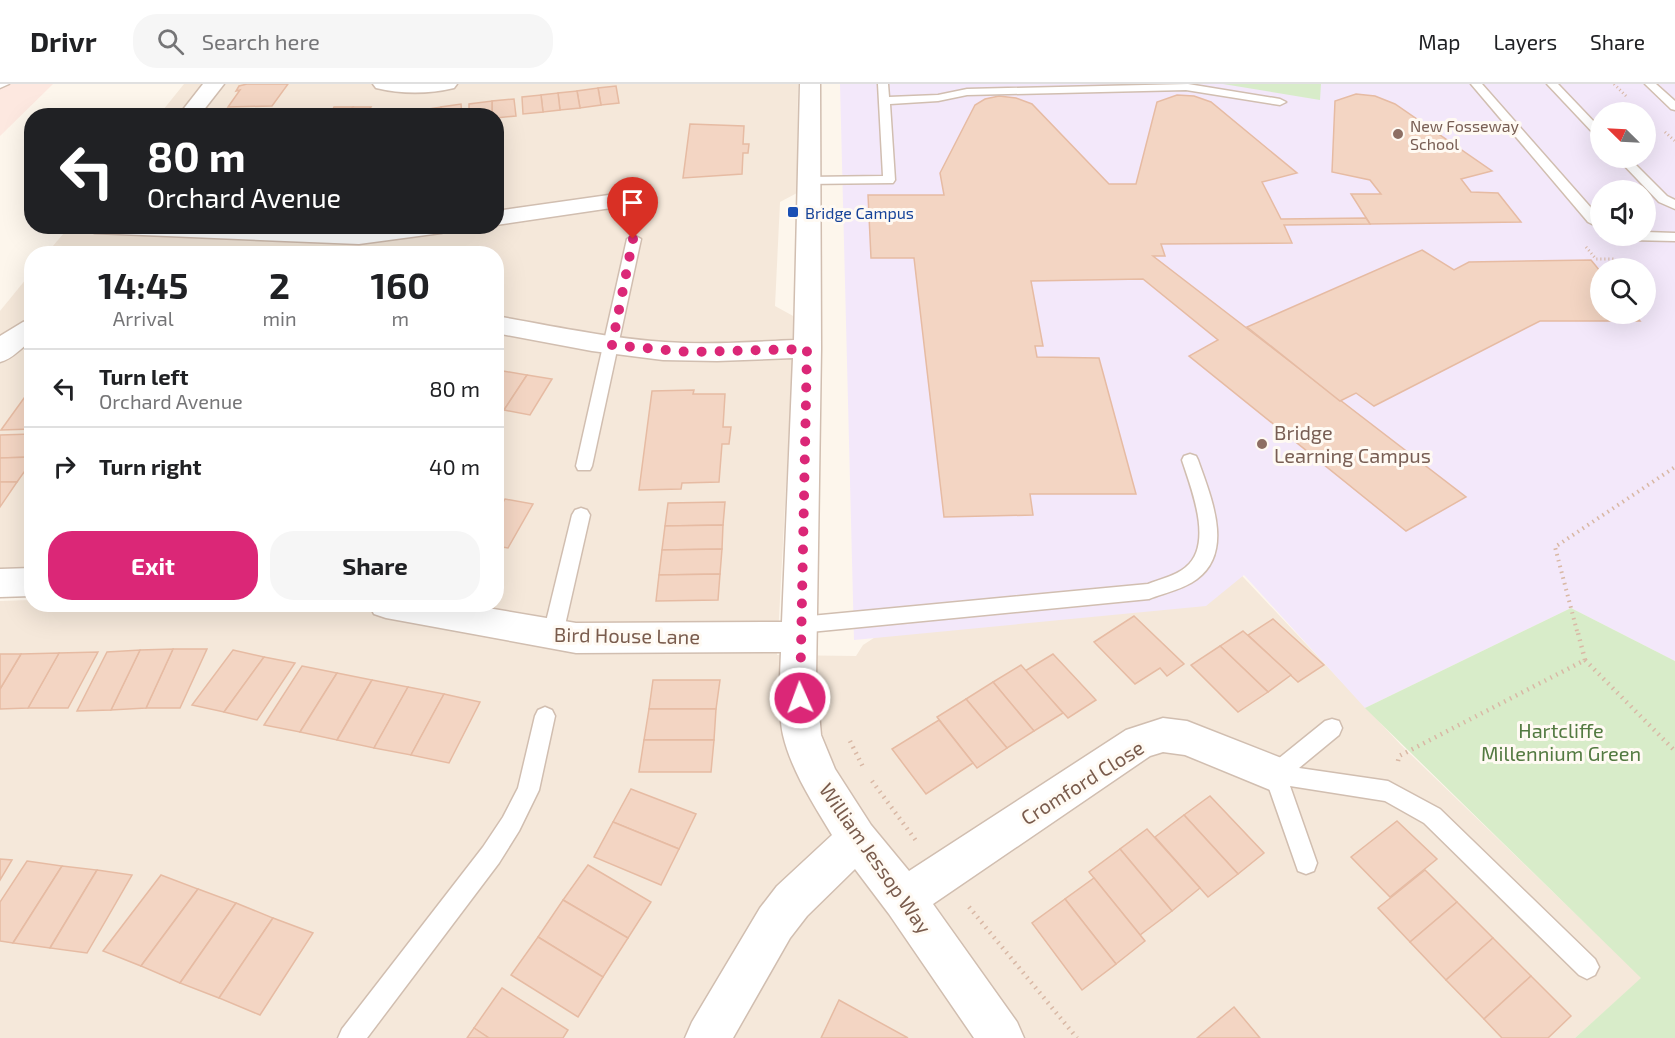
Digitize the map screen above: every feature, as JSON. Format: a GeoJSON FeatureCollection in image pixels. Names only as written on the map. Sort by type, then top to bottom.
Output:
{"type":"FeatureCollection","features":[{"type":"Feature","properties":{"kind":"street"},"geometry":{"type":"LineString","coordinates":[[194,108],[214,84]]}},
{"type":"Feature","properties":{"kind":"street"},"geometry":{"type":"LineString","coordinates":[[383,84],[413,87],[447,84]]}},
{"type":"Feature","properties":{"kind":"street","name":"William Jessop Way"},"geometry":{"type":"LineString","coordinates":[[810,84],[807,349],[798,680],[802,735],[821,781],[857,839],[904,899],[1001,1038]]}},
{"type":"Feature","properties":{"kind":"street"},"geometry":{"type":"LineString","coordinates":[[504,217],[644,197]]}},
{"type":"Feature","properties":{"kind":"street"},"geometry":{"type":"LineString","coordinates":[[287,234],[359,237],[381,234]]}},
{"type":"Feature","properties":{"kind":"street"},"geometry":{"type":"LineString","coordinates":[[504,325],[612,345],[688,352],[807,349]]}},
{"type":"Feature","properties":{"kind":"street"},"geometry":{"type":"LineString","coordinates":[[0,353],[24,332]]}},
{"type":"Feature","properties":{"kind":"street"},"geometry":{"type":"LineString","coordinates":[[0,583],[24,582]]}},
{"type":"Feature","properties":{"kind":"street","name":"Bird House Lane"},"geometry":{"type":"LineString","coordinates":[[431,612],[576,638],[800,631]]}},
{"type":"Feature","properties":{"kind":"street","name":"Cromford Close"},"geometry":{"type":"LineString","coordinates":[[904,899],[1139,742],[1163,735],[1186,738],[1275,774]]}},
{"type":"Feature","properties":{"kind":"street"},"geometry":{"type":"LineString","coordinates":[[708,1038],[775,922],[792,901],[857,839]]}},
{"type":"Feature","properties":{"kind":"lane"},"geometry":{"type":"LineString","coordinates":[[0,85],[4,84]]}},
{"type":"Feature","properties":{"kind":"lane"},"geometry":{"type":"LineString","coordinates":[[808,181],[889,180],[882,84]]}},
{"type":"Feature","properties":{"kind":"lane"},"geometry":{"type":"LineString","coordinates":[[1476,84],[1590,216]]}},
{"type":"Feature","properties":{"kind":"lane"},"geometry":{"type":"LineString","coordinates":[[1552,84],[1590,124]]}},
{"type":"Feature","properties":{"kind":"lane"},"geometry":{"type":"LineString","coordinates":[[1650,84],[1675,107]]}},
{"type":"Feature","properties":{"kind":"lane"},"geometry":{"type":"LineString","coordinates":[[884,101],[938,98],[967,92],[1186,87],[1280,102]]}},
{"type":"Feature","properties":{"kind":"lane"},"geometry":{"type":"LineString","coordinates":[[1633,168],[1663,199],[1675,206]]}},
{"type":"Feature","properties":{"kind":"lane"},"geometry":{"type":"LineString","coordinates":[[1656,237],[1675,237]]}},
{"type":"Feature","properties":{"kind":"lane"},"geometry":{"type":"LineString","coordinates":[[584,466],[612,345],[633,239]]}},
{"type":"Feature","properties":{"kind":"lane"},"geometry":{"type":"LineString","coordinates":[[800,631],[1149,591],[1193,572],[1208,549],[1207,515],[1190,460]]}},
{"type":"Feature","properties":{"kind":"lane"},"geometry":{"type":"LineString","coordinates":[[553,634],[581,515]]}},
{"type":"Feature","properties":{"kind":"lane"},"geometry":{"type":"LineString","coordinates":[[351,1038],[491,855],[511,824],[528,790],[545,716]]}},
{"type":"Feature","properties":{"kind":"lane"},"geometry":{"type":"LineString","coordinates":[[1275,774],[1332,728]]}},
{"type":"Feature","properties":{"kind":"lane"},"geometry":{"type":"LineString","coordinates":[[1275,774],[1388,791],[1432,816],[1587,967]]}},
{"type":"Feature","properties":{"kind":"lane"},"geometry":{"type":"LineString","coordinates":[[1275,774],[1306,863]]}},
{"type":"Feature","properties":{"kind":"path"},"geometry":{"type":"LineString","coordinates":[[1675,467],[1554,547],[1585,660],[1675,751]]}},
{"type":"Feature","properties":{"kind":"path"},"geometry":{"type":"LineString","coordinates":[[1388,791],[1399,756],[1585,660]]}},
{"type":"Feature","properties":{"kind":"shaded area"},"geometry":{"type":"Polygon","coordinates":[[[0,84],[53,84],[29,108],[24,108],[24,112],[0,136],[0,84]]]}},
{"type":"Feature","properties":{"kind":"shaded area"},"geometry":{"type":"Polygon","coordinates":[[[184,84],[798,84],[797,193],[780,202],[775,306],[795,317],[777,655],[856,656],[863,645],[880,634],[1230,563],[1401,745],[1642,978],[1575,1038],[0,1038],[0,601],[24,600],[24,612],[504,612],[504,246],[53,246],[63,234],[504,234],[504,108],[165,108],[184,84]]]}},
{"type":"Feature","properties":{"kind":"shaded area","name":"Bridge Learning Campus"},"geometry":{"type":"Polygon","coordinates":[[[840,84],[1675,84],[1675,661],[1571,608],[1365,708],[1244,575],[1206,606],[854,640],[840,84]]]}},
{"type":"Feature","properties":{"kind":"shaded area"},"geometry":{"type":"Polygon","coordinates":[[[24,282],[24,597],[0,597],[0,311],[24,282]]]}},
{"type":"Feature","properties":{"kind":"green space"},"geometry":{"type":"Polygon","coordinates":[[[1223,84],[1321,84],[1320,100],[1223,84]]]}},
{"type":"Feature","properties":{"kind":"green space","name":"Hartcliffe Millennium Green"},"geometry":{"type":"Polygon","coordinates":[[[1571,608],[1675,661],[1675,1038],[1575,1038],[1641,978],[1365,708],[1571,608]]]}},
{"type":"Feature","properties":{"kind":"building"},"geometry":{"type":"Polygon","coordinates":[[[288,84],[272,106],[228,107],[240,90],[236,91],[239,86],[288,84]]]}},
{"type":"Feature","properties":{"kind":"building"},"geometry":{"type":"Polygon","coordinates":[[[616,86],[619,103],[601,105],[598,88],[616,86]]]}},
{"type":"Feature","properties":{"kind":"building"},"geometry":{"type":"Polygon","coordinates":[[[598,88],[601,105],[580,108],[577,91],[598,88]]]}},
{"type":"Feature","properties":{"kind":"building"},"geometry":{"type":"Polygon","coordinates":[[[577,91],[580,108],[560,110],[558,93],[577,91]]]}},
{"type":"Feature","properties":{"kind":"building"},"geometry":{"type":"Polygon","coordinates":[[[558,93],[560,110],[543,112],[541,95],[558,93]]]}},
{"type":"Feature","properties":{"kind":"building"},"geometry":{"type":"Polygon","coordinates":[[[1356,94],[1375,96],[1395,104],[1492,171],[1461,179],[1471,192],[1498,193],[1521,222],[1370,224],[1351,194],[1381,194],[1370,180],[1332,172],[1335,101],[1356,94]]]}},
{"type":"Feature","properties":{"kind":"building"},"geometry":{"type":"Polygon","coordinates":[[[541,95],[543,112],[523,114],[522,97],[541,95]]]}},
{"type":"Feature","properties":{"kind":"building"},"geometry":{"type":"Polygon","coordinates":[[[1177,95],[1194,96],[1211,102],[1297,173],[1262,182],[1281,219],[1366,218],[1370,224],[1284,225],[1292,243],[1161,244],[1165,256],[1153,256],[1466,497],[1406,531],[1189,356],[1218,340],[1143,279],[1031,281],[1043,346],[1035,346],[1037,357],[1099,358],[1136,494],[1030,494],[1033,515],[944,517],[914,258],[871,258],[868,195],[944,195],[940,173],[975,105],[985,99],[999,96],[1016,98],[1032,104],[1109,184],[1136,184],[1157,102],[1177,95]]]}},
{"type":"Feature","properties":{"kind":"building"},"geometry":{"type":"Polygon","coordinates":[[[514,99],[516,116],[504,117],[504,108],[492,108],[492,101],[514,99]]]}},
{"type":"Feature","properties":{"kind":"building"},"geometry":{"type":"Polygon","coordinates":[[[492,101],[492,108],[469,108],[469,104],[492,101]]]}},
{"type":"Feature","properties":{"kind":"building"},"geometry":{"type":"Polygon","coordinates":[[[461,104],[461,108],[441,108],[461,104]]]}},
{"type":"Feature","properties":{"kind":"building"},"geometry":{"type":"Polygon","coordinates":[[[690,124],[744,126],[743,144],[749,144],[748,153],[743,153],[742,174],[683,178],[690,124]]]}},
{"type":"Feature","properties":{"kind":"building"},"geometry":{"type":"Polygon","coordinates":[[[1422,250],[1454,270],[1469,262],[1590,260],[1590,321],[1540,321],[1374,406],[1356,393],[1340,401],[1247,327],[1422,250]]]}},
{"type":"Feature","properties":{"kind":"building"},"geometry":{"type":"Polygon","coordinates":[[[504,371],[527,375],[504,410],[504,371]]]}},
{"type":"Feature","properties":{"kind":"building"},"geometry":{"type":"Polygon","coordinates":[[[527,375],[552,379],[530,415],[504,410],[527,375]]]}},
{"type":"Feature","properties":{"kind":"building"},"geometry":{"type":"Polygon","coordinates":[[[694,390],[693,394],[725,394],[723,427],[731,427],[729,444],[722,444],[719,482],[682,483],[681,489],[639,490],[652,391],[694,390]]]}},
{"type":"Feature","properties":{"kind":"building"},"geometry":{"type":"Polygon","coordinates":[[[24,398],[24,429],[1,430],[24,398]]]}},
{"type":"Feature","properties":{"kind":"building"},"geometry":{"type":"Polygon","coordinates":[[[24,434],[24,457],[0,458],[0,435],[24,434]]]}},
{"type":"Feature","properties":{"kind":"building"},"geometry":{"type":"Polygon","coordinates":[[[24,457],[24,472],[17,482],[0,482],[0,458],[24,457]]]}},
{"type":"Feature","properties":{"kind":"building"},"geometry":{"type":"Polygon","coordinates":[[[0,482],[17,482],[0,507],[0,482]]]}},
{"type":"Feature","properties":{"kind":"building"},"geometry":{"type":"Polygon","coordinates":[[[505,499],[533,504],[508,548],[504,547],[505,499]]]}},
{"type":"Feature","properties":{"kind":"building"},"geometry":{"type":"Polygon","coordinates":[[[725,502],[723,525],[665,526],[668,503],[725,502]]]}},
{"type":"Feature","properties":{"kind":"building"},"geometry":{"type":"Polygon","coordinates":[[[723,525],[722,549],[662,550],[665,526],[723,525]]]}},
{"type":"Feature","properties":{"kind":"building"},"geometry":{"type":"Polygon","coordinates":[[[722,549],[720,574],[659,575],[662,550],[722,549]]]}},
{"type":"Feature","properties":{"kind":"building"},"geometry":{"type":"Polygon","coordinates":[[[720,574],[718,600],[656,601],[659,575],[720,574]]]}},
{"type":"Feature","properties":{"kind":"building"},"geometry":{"type":"Polygon","coordinates":[[[1134,616],[1184,664],[1167,676],[1160,668],[1135,684],[1094,642],[1134,616]]]}},
{"type":"Feature","properties":{"kind":"building"},"geometry":{"type":"Polygon","coordinates":[[[1273,619],[1324,665],[1298,682],[1248,635],[1273,619]]]}},
{"type":"Feature","properties":{"kind":"building"},"geometry":{"type":"Polygon","coordinates":[[[1243,631],[1291,675],[1268,692],[1220,646],[1243,631]]]}},
{"type":"Feature","properties":{"kind":"building"},"geometry":{"type":"Polygon","coordinates":[[[1220,646],[1268,692],[1238,712],[1191,665],[1220,646]]]}},
{"type":"Feature","properties":{"kind":"building"},"geometry":{"type":"Polygon","coordinates":[[[173,649],[207,649],[180,708],[146,708],[173,649]]]}},
{"type":"Feature","properties":{"kind":"building"},"geometry":{"type":"Polygon","coordinates":[[[173,649],[146,708],[111,710],[140,650],[173,649]]]}},
{"type":"Feature","properties":{"kind":"building"},"geometry":{"type":"Polygon","coordinates":[[[140,650],[111,710],[77,711],[107,652],[140,650]]]}},
{"type":"Feature","properties":{"kind":"building"},"geometry":{"type":"Polygon","coordinates":[[[233,650],[264,657],[224,712],[192,705],[233,650]]]}},
{"type":"Feature","properties":{"kind":"building"},"geometry":{"type":"Polygon","coordinates":[[[98,652],[68,708],[28,708],[59,653],[98,652]]]}},
{"type":"Feature","properties":{"kind":"building"},"geometry":{"type":"Polygon","coordinates":[[[59,653],[28,708],[0,709],[0,689],[21,654],[59,653]]]}},
{"type":"Feature","properties":{"kind":"building"},"geometry":{"type":"Polygon","coordinates":[[[0,654],[21,654],[0,689],[0,654]]]}},
{"type":"Feature","properties":{"kind":"building"},"geometry":{"type":"Polygon","coordinates":[[[1053,654],[1096,700],[1068,718],[1025,671],[1053,654]]]}},
{"type":"Feature","properties":{"kind":"building"},"geometry":{"type":"Polygon","coordinates":[[[264,657],[295,663],[257,720],[224,712],[264,657]]]}},
{"type":"Feature","properties":{"kind":"building"},"geometry":{"type":"Polygon","coordinates":[[[1021,665],[1063,713],[1034,731],[993,682],[1021,665]]]}},
{"type":"Feature","properties":{"kind":"building"},"geometry":{"type":"Polygon","coordinates":[[[302,666],[337,673],[300,732],[264,725],[302,666]]]}},
{"type":"Feature","properties":{"kind":"building"},"geometry":{"type":"Polygon","coordinates":[[[337,673],[372,680],[337,740],[300,732],[337,673]]]}},
{"type":"Feature","properties":{"kind":"building"},"geometry":{"type":"Polygon","coordinates":[[[372,680],[408,687],[374,748],[337,740],[372,680]]]}},
{"type":"Feature","properties":{"kind":"building"},"geometry":{"type":"Polygon","coordinates":[[[653,680],[720,680],[716,709],[649,709],[653,680]]]}},
{"type":"Feature","properties":{"kind":"building"},"geometry":{"type":"Polygon","coordinates":[[[993,682],[1034,731],[1007,748],[966,699],[993,682]]]}},
{"type":"Feature","properties":{"kind":"building"},"geometry":{"type":"Polygon","coordinates":[[[408,687],[444,694],[411,755],[374,748],[408,687]]]}},
{"type":"Feature","properties":{"kind":"building"},"geometry":{"type":"Polygon","coordinates":[[[444,694],[480,702],[449,763],[411,755],[444,694]]]}},
{"type":"Feature","properties":{"kind":"building"},"geometry":{"type":"Polygon","coordinates":[[[966,699],[1007,748],[977,768],[937,717],[966,699]]]}},
{"type":"Feature","properties":{"kind":"building"},"geometry":{"type":"Polygon","coordinates":[[[649,709],[716,709],[714,740],[644,740],[649,709]]]}},
{"type":"Feature","properties":{"kind":"building"},"geometry":{"type":"Polygon","coordinates":[[[939,720],[973,763],[926,794],[892,749],[939,720]]]}},
{"type":"Feature","properties":{"kind":"building"},"geometry":{"type":"Polygon","coordinates":[[[644,740],[714,740],[711,772],[639,772],[644,740]]]}},
{"type":"Feature","properties":{"kind":"building"},"geometry":{"type":"Polygon","coordinates":[[[631,789],[696,814],[679,849],[613,822],[631,789]]]}},
{"type":"Feature","properties":{"kind":"building"},"geometry":{"type":"Polygon","coordinates":[[[1210,796],[1264,853],[1238,874],[1184,815],[1210,796]]]}},
{"type":"Feature","properties":{"kind":"building"},"geometry":{"type":"Polygon","coordinates":[[[1184,815],[1238,874],[1208,897],[1155,837],[1184,815]]]}},
{"type":"Feature","properties":{"kind":"building"},"geometry":{"type":"Polygon","coordinates":[[[1397,821],[1437,859],[1390,897],[1351,857],[1397,821]]]}},
{"type":"Feature","properties":{"kind":"building"},"geometry":{"type":"Polygon","coordinates":[[[613,822],[679,849],[661,885],[594,857],[613,822]]]}},
{"type":"Feature","properties":{"kind":"building"},"geometry":{"type":"Polygon","coordinates":[[[1147,829],[1200,888],[1172,911],[1120,849],[1147,829]]]}},
{"type":"Feature","properties":{"kind":"building"},"geometry":{"type":"Polygon","coordinates":[[[1120,849],[1172,911],[1140,935],[1089,872],[1120,849]]]}},
{"type":"Feature","properties":{"kind":"building"},"geometry":{"type":"Polygon","coordinates":[[[0,859],[12,860],[0,880],[0,859]]]}},
{"type":"Feature","properties":{"kind":"building"},"geometry":{"type":"Polygon","coordinates":[[[27,861],[62,866],[13,943],[0,941],[0,902],[27,861]]]}},
{"type":"Feature","properties":{"kind":"building"},"geometry":{"type":"Polygon","coordinates":[[[588,865],[651,902],[628,938],[563,900],[588,865]]]}},
{"type":"Feature","properties":{"kind":"building"},"geometry":{"type":"Polygon","coordinates":[[[62,866],[97,870],[50,948],[13,943],[62,866]]]}},
{"type":"Feature","properties":{"kind":"building"},"geometry":{"type":"Polygon","coordinates":[[[97,870],[132,875],[87,953],[50,948],[97,870]]]}},
{"type":"Feature","properties":{"kind":"building"},"geometry":{"type":"Polygon","coordinates":[[[1425,870],[1457,902],[1410,942],[1378,908],[1425,870]]]}},
{"type":"Feature","properties":{"kind":"building"},"geometry":{"type":"Polygon","coordinates":[[[161,875],[198,889],[141,966],[103,951],[161,875]]]}},
{"type":"Feature","properties":{"kind":"building"},"geometry":{"type":"Polygon","coordinates":[[[1094,878],[1145,941],[1116,964],[1065,899],[1094,878]]]}},
{"type":"Feature","properties":{"kind":"building"},"geometry":{"type":"Polygon","coordinates":[[[198,889],[236,903],[180,983],[141,966],[198,889]]]}},
{"type":"Feature","properties":{"kind":"building"},"geometry":{"type":"Polygon","coordinates":[[[1065,899],[1116,964],[1082,990],[1032,923],[1065,899]]]}},
{"type":"Feature","properties":{"kind":"building"},"geometry":{"type":"Polygon","coordinates":[[[563,900],[628,938],[603,977],[538,937],[563,900]]]}},
{"type":"Feature","properties":{"kind":"building"},"geometry":{"type":"Polygon","coordinates":[[[1457,902],[1493,938],[1446,980],[1410,942],[1457,902]]]}},
{"type":"Feature","properties":{"kind":"building"},"geometry":{"type":"Polygon","coordinates":[[[236,903],[273,918],[219,998],[180,983],[236,903]]]}},
{"type":"Feature","properties":{"kind":"building"},"geometry":{"type":"Polygon","coordinates":[[[273,918],[313,933],[260,1015],[219,998],[273,918]]]}},
{"type":"Feature","properties":{"kind":"building"},"geometry":{"type":"Polygon","coordinates":[[[538,937],[603,977],[578,1017],[511,975],[538,937]]]}},
{"type":"Feature","properties":{"kind":"building"},"geometry":{"type":"Polygon","coordinates":[[[1493,938],[1531,976],[1484,1019],[1446,980],[1493,938]]]}},
{"type":"Feature","properties":{"kind":"building"},"geometry":{"type":"Polygon","coordinates":[[[1531,976],[1571,1016],[1548,1038],[1502,1038],[1484,1019],[1531,976]]]}},
{"type":"Feature","properties":{"kind":"building"},"geometry":{"type":"Polygon","coordinates":[[[502,988],[568,1030],[563,1038],[489,1038],[474,1028],[502,988]]]}},
{"type":"Feature","properties":{"kind":"building"},"geometry":{"type":"Polygon","coordinates":[[[839,1000],[908,1038],[821,1038],[839,1000]]]}},
{"type":"Feature","properties":{"kind":"building"},"geometry":{"type":"Polygon","coordinates":[[[1234,1007],[1260,1038],[1197,1038],[1234,1007]]]}},
{"type":"Feature","properties":{"kind":"building"},"geometry":{"type":"Polygon","coordinates":[[[474,1028],[489,1038],[467,1038],[474,1028]]]}},
{"type":"Feature","properties":{"kind":"place","name":"New Fosseway School"},"geometry":{"type":"Point","coordinates":[1398,134]}},
{"type":"Feature","properties":{"kind":"place","name":"Bridge Campus"},"geometry":{"type":"Point","coordinates":[793,212]}},
{"type":"Feature","properties":{"kind":"place","name":"Bridge Learning Campus"},"geometry":{"type":"Point","coordinates":[1262,444]}},
{"type":"Feature","properties":{"kind":"route"},"geometry":{"type":"LineString","coordinates":[[633,239],[612,345],[688,352],[807,349],[798,680],[800,698]]}}]}
